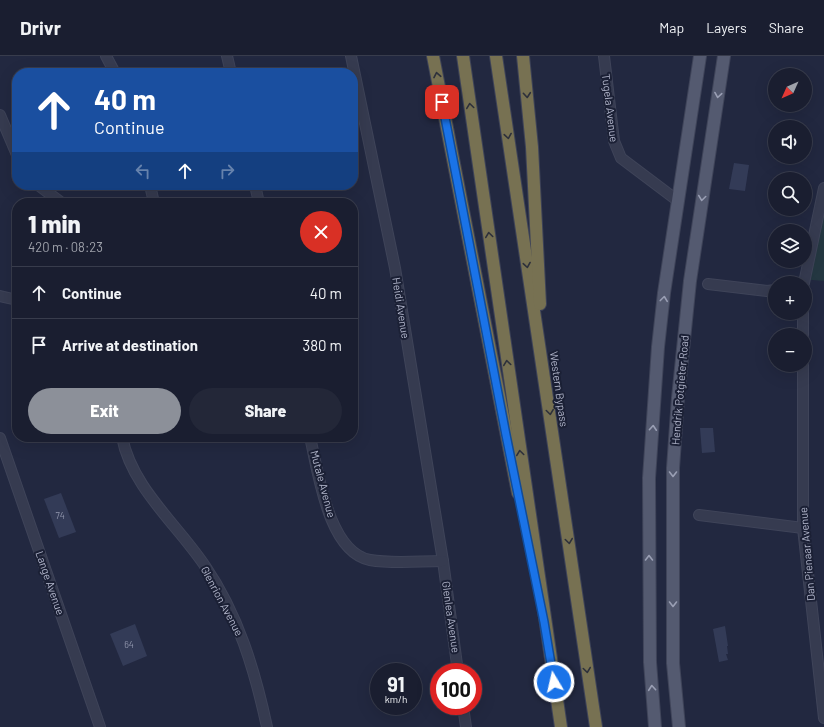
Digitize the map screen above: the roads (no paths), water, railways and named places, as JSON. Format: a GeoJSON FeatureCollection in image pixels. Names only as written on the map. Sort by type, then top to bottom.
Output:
{"type":"FeatureCollection","features":[{"type":"Feature","properties":{"kind":"highway"},"geometry":{"type":"LineString","coordinates":[[433,56],[544,622]]}},
{"type":"Feature","properties":{"kind":"highway"},"geometry":{"type":"LineString","coordinates":[[463,56],[560,727]]}},
{"type":"Feature","properties":{"kind":"highway","name":"Western Bypass"},"geometry":{"type":"LineString","coordinates":[[496,56],[596,727]]}},
{"type":"Feature","properties":{"kind":"highway"},"geometry":{"type":"LineString","coordinates":[[523,56],[532,147],[544,374]]}},
{"type":"Feature","properties":{"kind":"main road"},"geometry":{"type":"LineString","coordinates":[[655,727],[650,662],[649,478],[659,339],[700,56]]}},
{"type":"Feature","properties":{"kind":"main road","name":"Hendrik Potgieter Road"},"geometry":{"type":"LineString","coordinates":[[679,727],[673,663],[673,468],[678,398],[690,281],[724,56]]}},
{"type":"Feature","properties":{"kind":"street"},"geometry":{"type":"LineString","coordinates":[[106,56],[112,68]]}},
{"type":"Feature","properties":{"kind":"street"},"geometry":{"type":"LineString","coordinates":[[227,56],[230,68]]}},
{"type":"Feature","properties":{"kind":"street","name":"Heidi Avenue"},"geometry":{"type":"LineString","coordinates":[[351,56],[353,68]]}},
{"type":"Feature","properties":{"kind":"street","name":"Tugela Avenue"},"geometry":{"type":"LineString","coordinates":[[604,56],[614,141],[617,151],[621,158],[630,166],[678,201]]}},
{"type":"Feature","properties":{"kind":"street","name":"Heidi Avenue"},"geometry":{"type":"LineString","coordinates":[[358,90],[395,268],[443,561]]}},
{"type":"Feature","properties":{"kind":"street"},"geometry":{"type":"LineString","coordinates":[[0,115],[12,143]]}},
{"type":"Feature","properties":{"kind":"street"},"geometry":{"type":"LineString","coordinates":[[805,276],[824,188]]}},
{"type":"Feature","properties":{"kind":"street"},"geometry":{"type":"LineString","coordinates":[[45,190],[55,198]]}},
{"type":"Feature","properties":{"kind":"street"},"geometry":{"type":"LineString","coordinates":[[708,284],[768,291]]}},
{"type":"Feature","properties":{"kind":"street"},"geometry":{"type":"LineString","coordinates":[[0,296],[12,299]]}},
{"type":"Feature","properties":{"kind":"street","name":"Dan Pienaar Avenue"},"geometry":{"type":"LineString","coordinates":[[803,372],[803,528],[824,718]]}},
{"type":"Feature","properties":{"kind":"street","name":"Lange Avenue"},"geometry":{"type":"LineString","coordinates":[[0,438],[100,727]]}},
{"type":"Feature","properties":{"kind":"street","name":"Glenrion Avenue"},"geometry":{"type":"LineString","coordinates":[[123,442],[131,467],[138,478],[206,566],[221,594],[238,628],[251,661],[267,727]]}},
{"type":"Feature","properties":{"kind":"street","name":"Mutale Avenue"},"geometry":{"type":"LineString","coordinates":[[311,442],[326,505],[345,544],[358,556],[369,560],[385,561],[443,561]]}},
{"type":"Feature","properties":{"kind":"street"},"geometry":{"type":"LineString","coordinates":[[698,515],[803,528]]}},
{"type":"Feature","properties":{"kind":"street","name":"Glenlea Avenue"},"geometry":{"type":"LineString","coordinates":[[443,561],[457,663]]}},
{"type":"Feature","properties":{"kind":"street"},"geometry":{"type":"LineString","coordinates":[[464,715],[466,727]]}}]}
